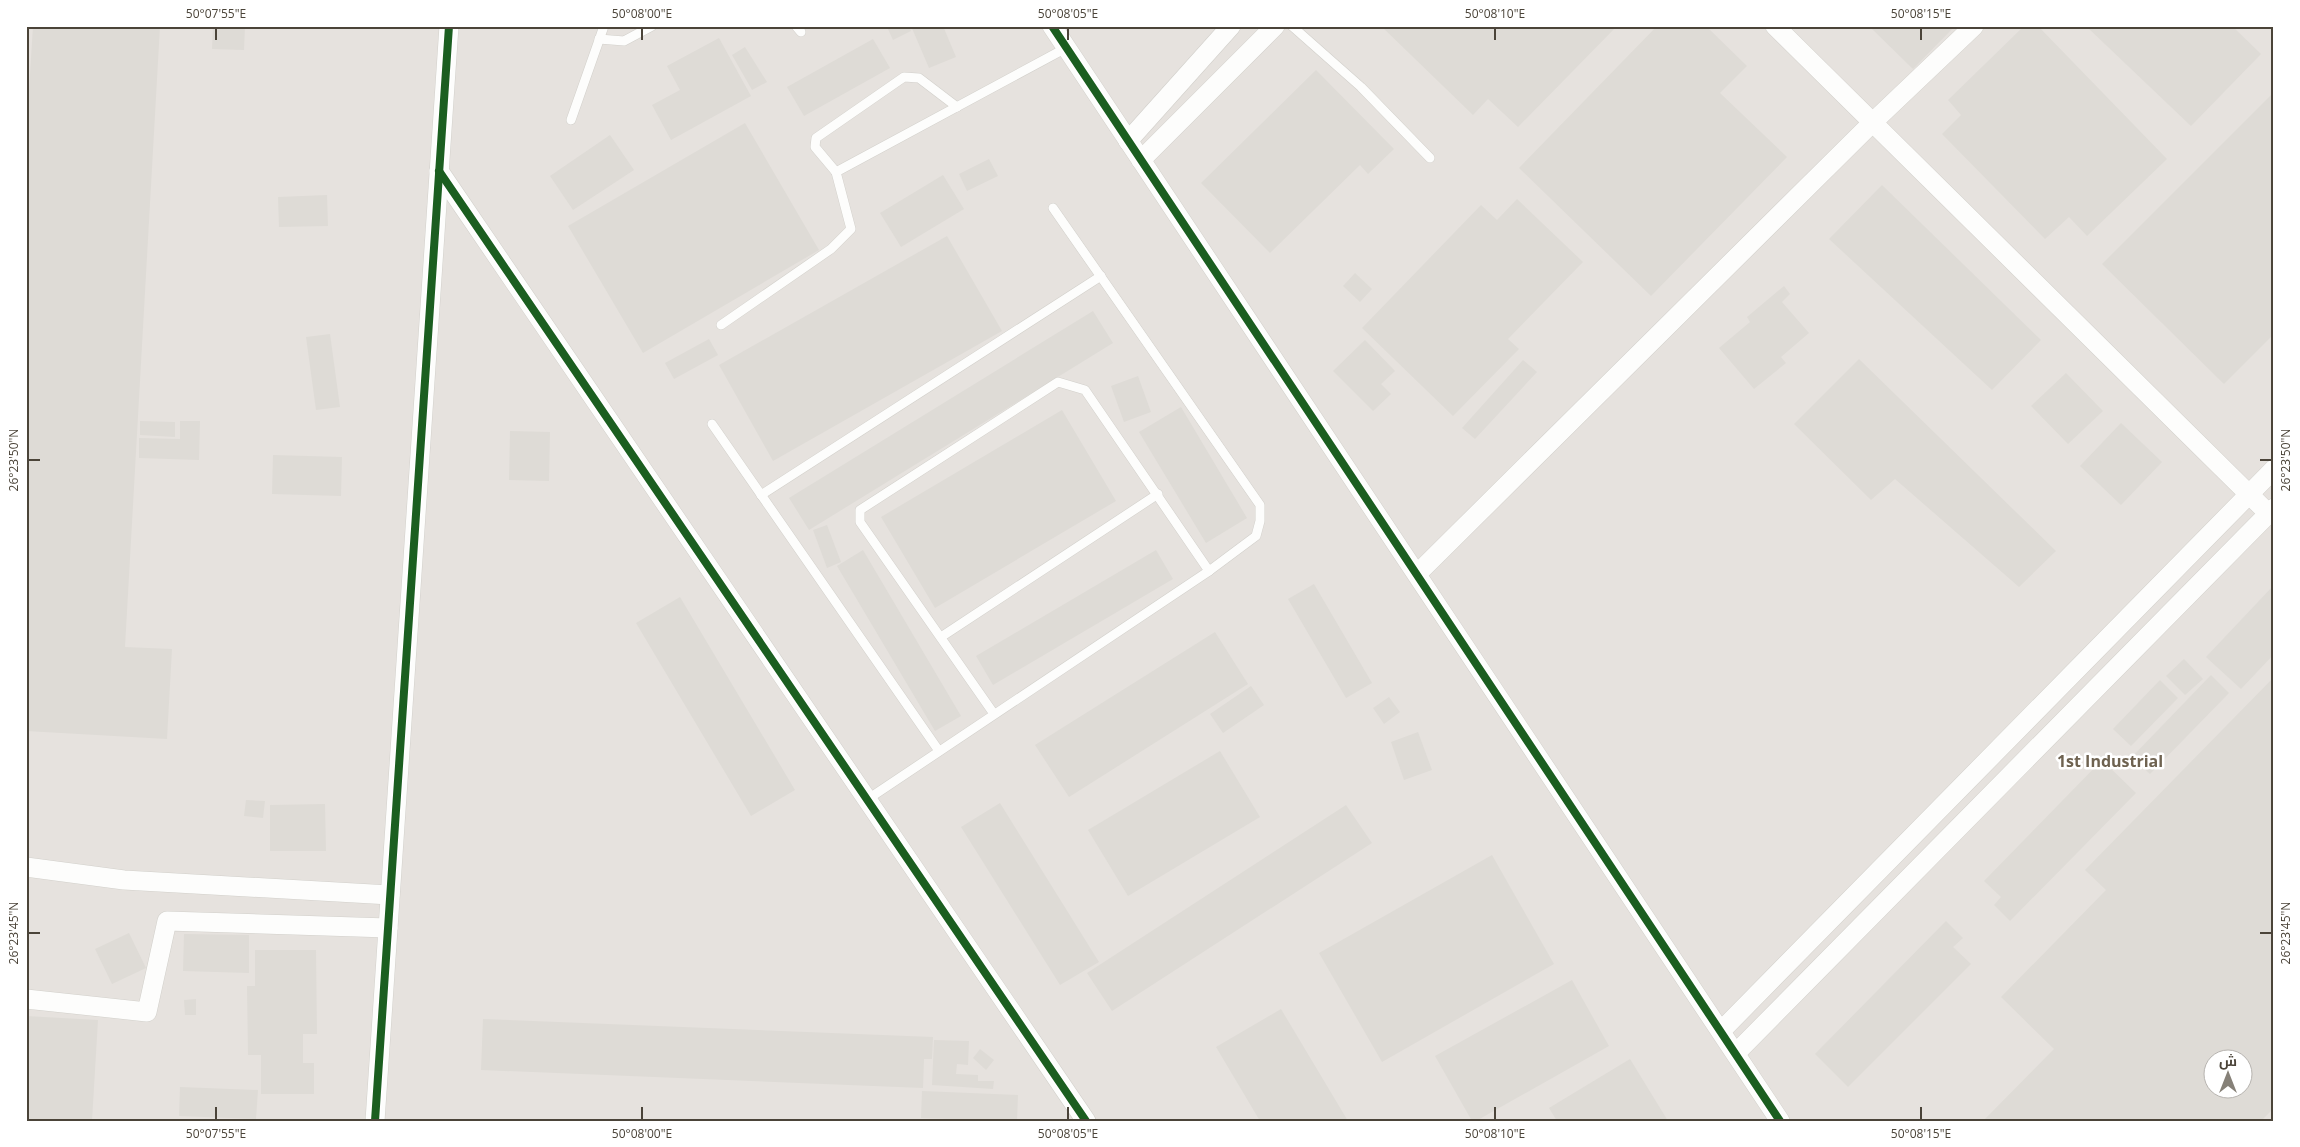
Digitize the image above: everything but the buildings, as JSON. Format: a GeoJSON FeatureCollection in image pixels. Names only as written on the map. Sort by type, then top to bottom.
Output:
{"type":"FeatureCollection","features":[{"type":"Feature","properties":{"kind":"street"},"geometry":{"type":"LineString","coordinates":[[375,1121],[449,26]]}},
{"type":"Feature","properties":{"kind":"street"},"geometry":{"type":"LineString","coordinates":[[1052,26],[1780,1121]]}},
{"type":"Feature","properties":{"kind":"street"},"geometry":{"type":"LineString","coordinates":[[1128,140],[1231,26]]}},
{"type":"Feature","properties":{"kind":"street"},"geometry":{"type":"LineString","coordinates":[[1141,160],[1275,26]]}},
{"type":"Feature","properties":{"kind":"street"},"geometry":{"type":"LineString","coordinates":[[1736,1053],[2271,511],[2249,494],[1775,26]]}},
{"type":"Feature","properties":{"kind":"street"},"geometry":{"type":"LineString","coordinates":[[1417,574],[1873,122],[1974,26]]}},
{"type":"Feature","properties":{"kind":"street"},"geometry":{"type":"LineString","coordinates":[[439,171],[1086,1121]]}},
{"type":"Feature","properties":{"kind":"street"},"geometry":{"type":"LineString","coordinates":[[1721,1031],[2274,470]]}},
{"type":"Feature","properties":{"kind":"street"},"geometry":{"type":"LineString","coordinates":[[26,867],[124,880],[390,896]]}},
{"type":"Feature","properties":{"kind":"street"},"geometry":{"type":"LineString","coordinates":[[26,999],[147,1012],[166,921],[388,928]]}},
{"type":"Feature","properties":{"kind":"lane"},"geometry":{"type":"LineString","coordinates":[[571,120],[604,26]]}},
{"type":"Feature","properties":{"kind":"lane"},"geometry":{"type":"LineString","coordinates":[[599,39],[624,41],[652,26]]}},
{"type":"Feature","properties":{"kind":"lane"},"geometry":{"type":"LineString","coordinates":[[1292,26],[1361,87],[1430,158]]}},
{"type":"Feature","properties":{"kind":"lane"},"geometry":{"type":"LineString","coordinates":[[836,172],[1066,48]]}},
{"type":"Feature","properties":{"kind":"lane"},"geometry":{"type":"LineString","coordinates":[[721,325],[831,249],[851,230],[836,172],[815,147],[816,138],[904,77],[919,78],[957,107]]}},
{"type":"Feature","properties":{"kind":"lane"},"geometry":{"type":"LineString","coordinates":[[868,799],[1208,571],[1256,536],[1260,521],[1260,505],[1053,208]]}},
{"type":"Feature","properties":{"kind":"lane"},"geometry":{"type":"LineString","coordinates":[[761,495],[1101,276]]}},
{"type":"Feature","properties":{"kind":"lane"},"geometry":{"type":"LineString","coordinates":[[994,714],[860,522],[860,510],[1058,382],[1084,390],[1158,494],[1208,571]]}},
{"type":"Feature","properties":{"kind":"lane"},"geometry":{"type":"LineString","coordinates":[[712,424],[939,751]]}},
{"type":"Feature","properties":{"kind":"lane"},"geometry":{"type":"LineString","coordinates":[[941,637],[1158,494]]}},
{"type":"Feature","properties":{"kind":"shaded area"},"geometry":{"type":"Polygon","coordinates":[[[26,26],[2274,26],[2274,1121],[26,1121],[26,26]]]}},
{"type":"Feature","properties":{"kind":"cycle path"},"geometry":{"type":"LineString","coordinates":[[375,1121],[449,26]]}},
{"type":"Feature","properties":{"kind":"cycle path"},"geometry":{"type":"LineString","coordinates":[[1052,26],[1780,1121]]}},
{"type":"Feature","properties":{"kind":"cycle path"},"geometry":{"type":"LineString","coordinates":[[439,171],[1086,1121]]}},
{"type":"Feature","properties":{"kind":"district","name":"1st Industrial"},"geometry":{"type":"Point","coordinates":[2110,761]}}]}
